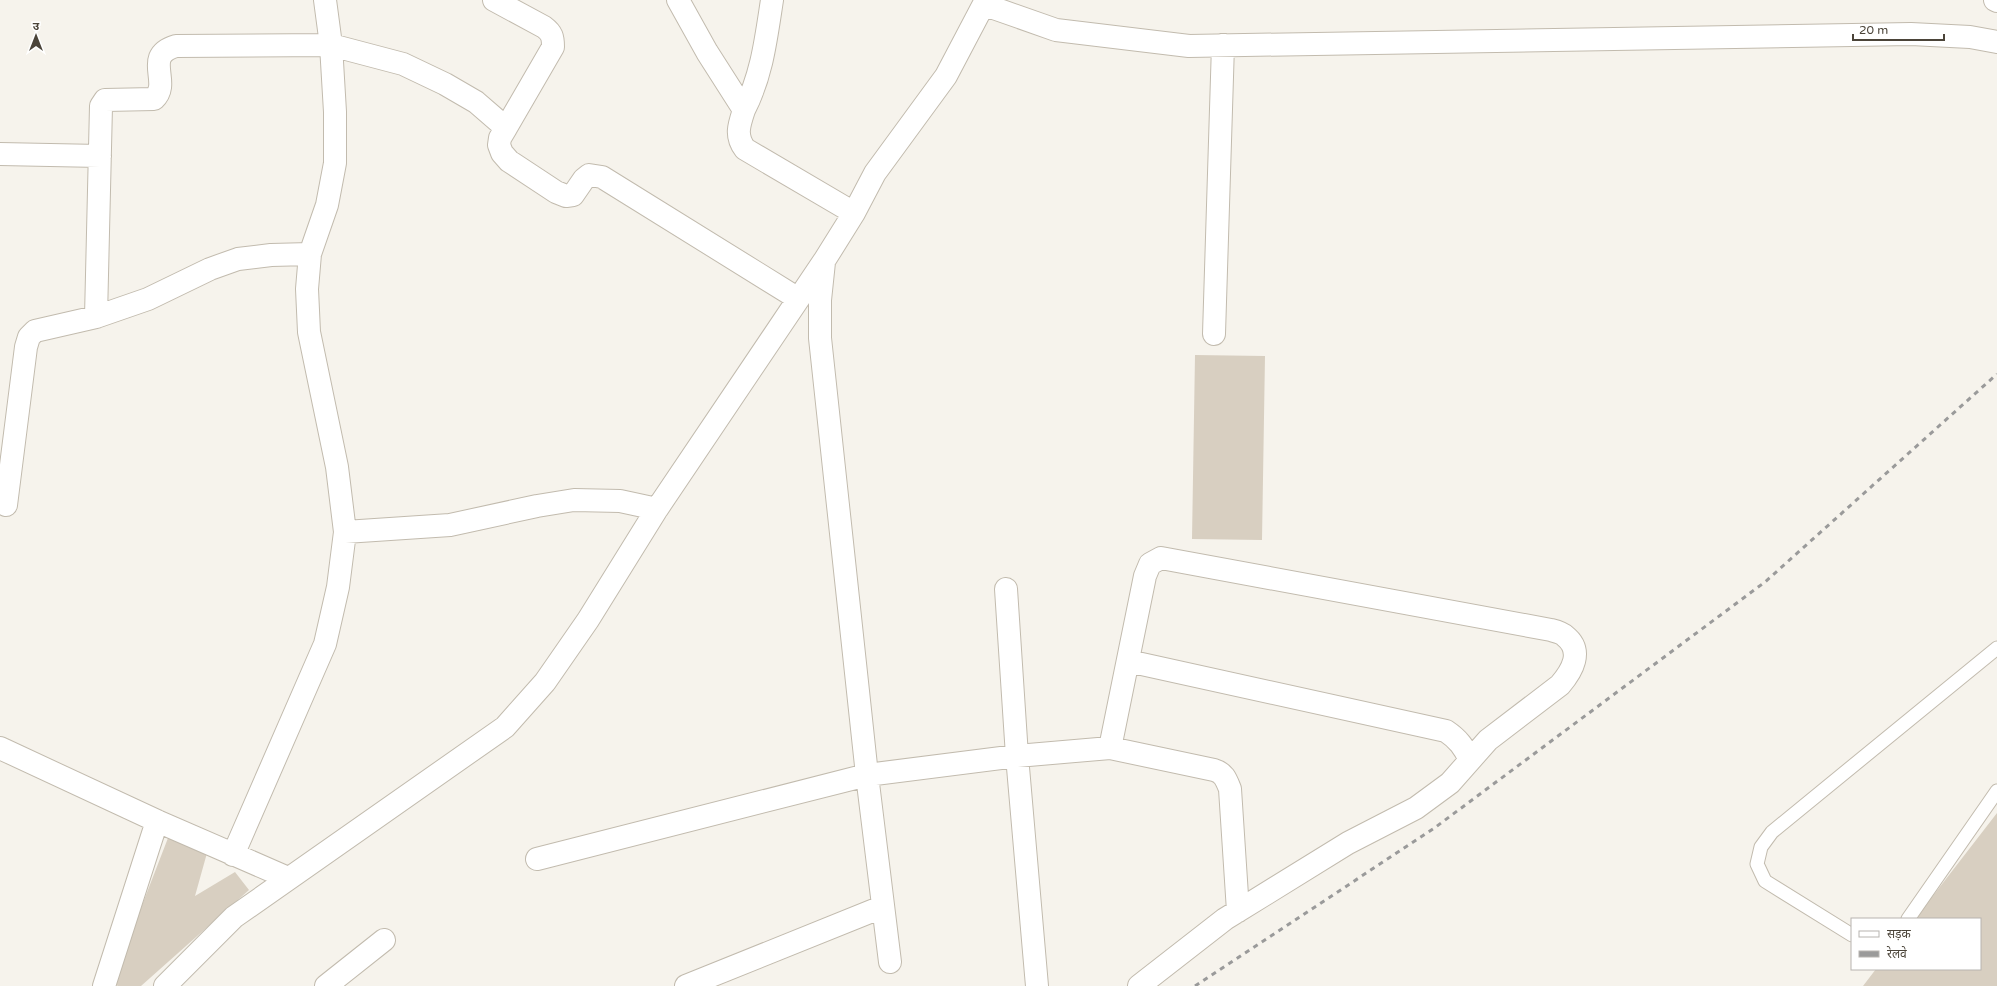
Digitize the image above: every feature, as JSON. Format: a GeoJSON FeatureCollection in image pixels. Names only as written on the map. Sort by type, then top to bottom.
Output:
{"type":"FeatureCollection","features":[{"type":"Feature","properties":{"kind":"street"},"geometry":{"type":"LineString","coordinates":[[234,855],[325,644],[338,586],[345,532],[338,467],[309,332],[307,289],[310,254],[327,205],[335,163],[335,112],[331,45],[325,0]]}},
{"type":"Feature","properties":{"kind":"street"},"geometry":{"type":"LineString","coordinates":[[494,0],[544,27],[550,32],[553,38],[553,47],[500,138],[499,145],[502,153],[509,161],[556,192],[566,196],[573,194],[584,179],[589,175],[602,177],[797,298]]}},
{"type":"Feature","properties":{"kind":"street"},"geometry":{"type":"LineString","coordinates":[[678,0],[707,52],[744,110]]}},
{"type":"Feature","properties":{"kind":"street"},"geometry":{"type":"LineString","coordinates":[[772,0],[761,68],[755,90],[744,110],[738,135],[740,142],[745,149],[854,213]]}},
{"type":"Feature","properties":{"kind":"street"},"geometry":{"type":"LineString","coordinates":[[165,986],[234,916],[505,727],[545,682],[588,620],[657,509],[797,298],[824,260],[854,213],[875,173],[946,76],[985,3],[1056,30],[1189,46],[1911,34],[1970,37],[1997,42]]}},
{"type":"Feature","properties":{"kind":"street"},"geometry":{"type":"LineString","coordinates":[[96,317],[101,106],[105,100],[154,99],[158,94],[158,65],[160,56],[165,49],[176,46],[331,45],[403,64],[476,102],[506,128]]}},
{"type":"Feature","properties":{"kind":"street"},"geometry":{"type":"LineString","coordinates":[[1214,334],[1223,45]]}},
{"type":"Feature","properties":{"kind":"street"},"geometry":{"type":"LineString","coordinates":[[0,154],[100,156]]}},
{"type":"Feature","properties":{"kind":"street"},"geometry":{"type":"LineString","coordinates":[[6,505],[29,337],[35,330],[96,317],[148,299],[210,269],[238,259],[271,255],[310,254]]}},
{"type":"Feature","properties":{"kind":"street"},"geometry":{"type":"LineString","coordinates":[[824,260],[820,300],[820,338],[867,775],[882,908],[890,962]]}},
{"type":"Feature","properties":{"kind":"street"},"geometry":{"type":"LineString","coordinates":[[345,532],[450,525],[537,506],[574,500],[620,501],[657,509]]}},
{"type":"Feature","properties":{"kind":"street"},"geometry":{"type":"LineString","coordinates":[[1110,748],[1145,576],[1150,564],[1161,558],[1551,630],[1565,635],[1573,646],[1575,661],[1570,674],[1560,685],[1488,740],[1450,783],[1416,808],[1348,843],[1225,918],[1139,986]]}},
{"type":"Feature","properties":{"kind":"street"},"geometry":{"type":"LineString","coordinates":[[1006,589],[1017,756],[1037,986]]}},
{"type":"Feature","properties":{"kind":"street"},"geometry":{"type":"LineString","coordinates":[[1128,661],[1446,731],[1460,743],[1470,760]]}},
{"type":"Feature","properties":{"kind":"street"},"geometry":{"type":"LineString","coordinates":[[0,748],[157,821],[288,878]]}},
{"type":"Feature","properties":{"kind":"street"},"geometry":{"type":"LineString","coordinates":[[537,859],[867,775],[1017,756],[1110,748],[1221,772],[1230,788],[1238,911]]}},
{"type":"Feature","properties":{"kind":"street"},"geometry":{"type":"LineString","coordinates":[[104,986],[157,821]]}},
{"type":"Feature","properties":{"kind":"street"},"geometry":{"type":"LineString","coordinates":[[686,986],[882,908]]}},
{"type":"Feature","properties":{"kind":"street"},"geometry":{"type":"LineString","coordinates":[[326,986],[384,940]]}},
{"type":"Feature","properties":{"kind":"lane"},"geometry":{"type":"LineString","coordinates":[[1851,934],[1765,881],[1757,864],[1761,847],[1772,832],[1997,648]]}},
{"type":"Feature","properties":{"kind":"lane"},"geometry":{"type":"LineString","coordinates":[[1909,918],[1997,791]]}},
{"type":"Feature","properties":{"kind":"building"},"geometry":{"type":"Polygon","coordinates":[[[1195,355],[1265,356],[1262,540],[1192,539],[1195,355]]]}},
{"type":"Feature","properties":{"kind":"building"},"geometry":{"type":"Polygon","coordinates":[[[1997,813],[1997,986],[1863,986],[1875,970],[1981,970],[1981,918],[1916,918],[1997,813]]]}},
{"type":"Feature","properties":{"kind":"building"},"geometry":{"type":"Polygon","coordinates":[[[168,838],[207,853],[195,896],[235,872],[249,890],[141,986],[118,986],[112,983],[168,838]]]}},
{"type":"Feature","properties":{"kind":"railway"},"geometry":{"type":"LineString","coordinates":[[1195,986],[1433,829],[1765,582],[1997,374]]}}]}
